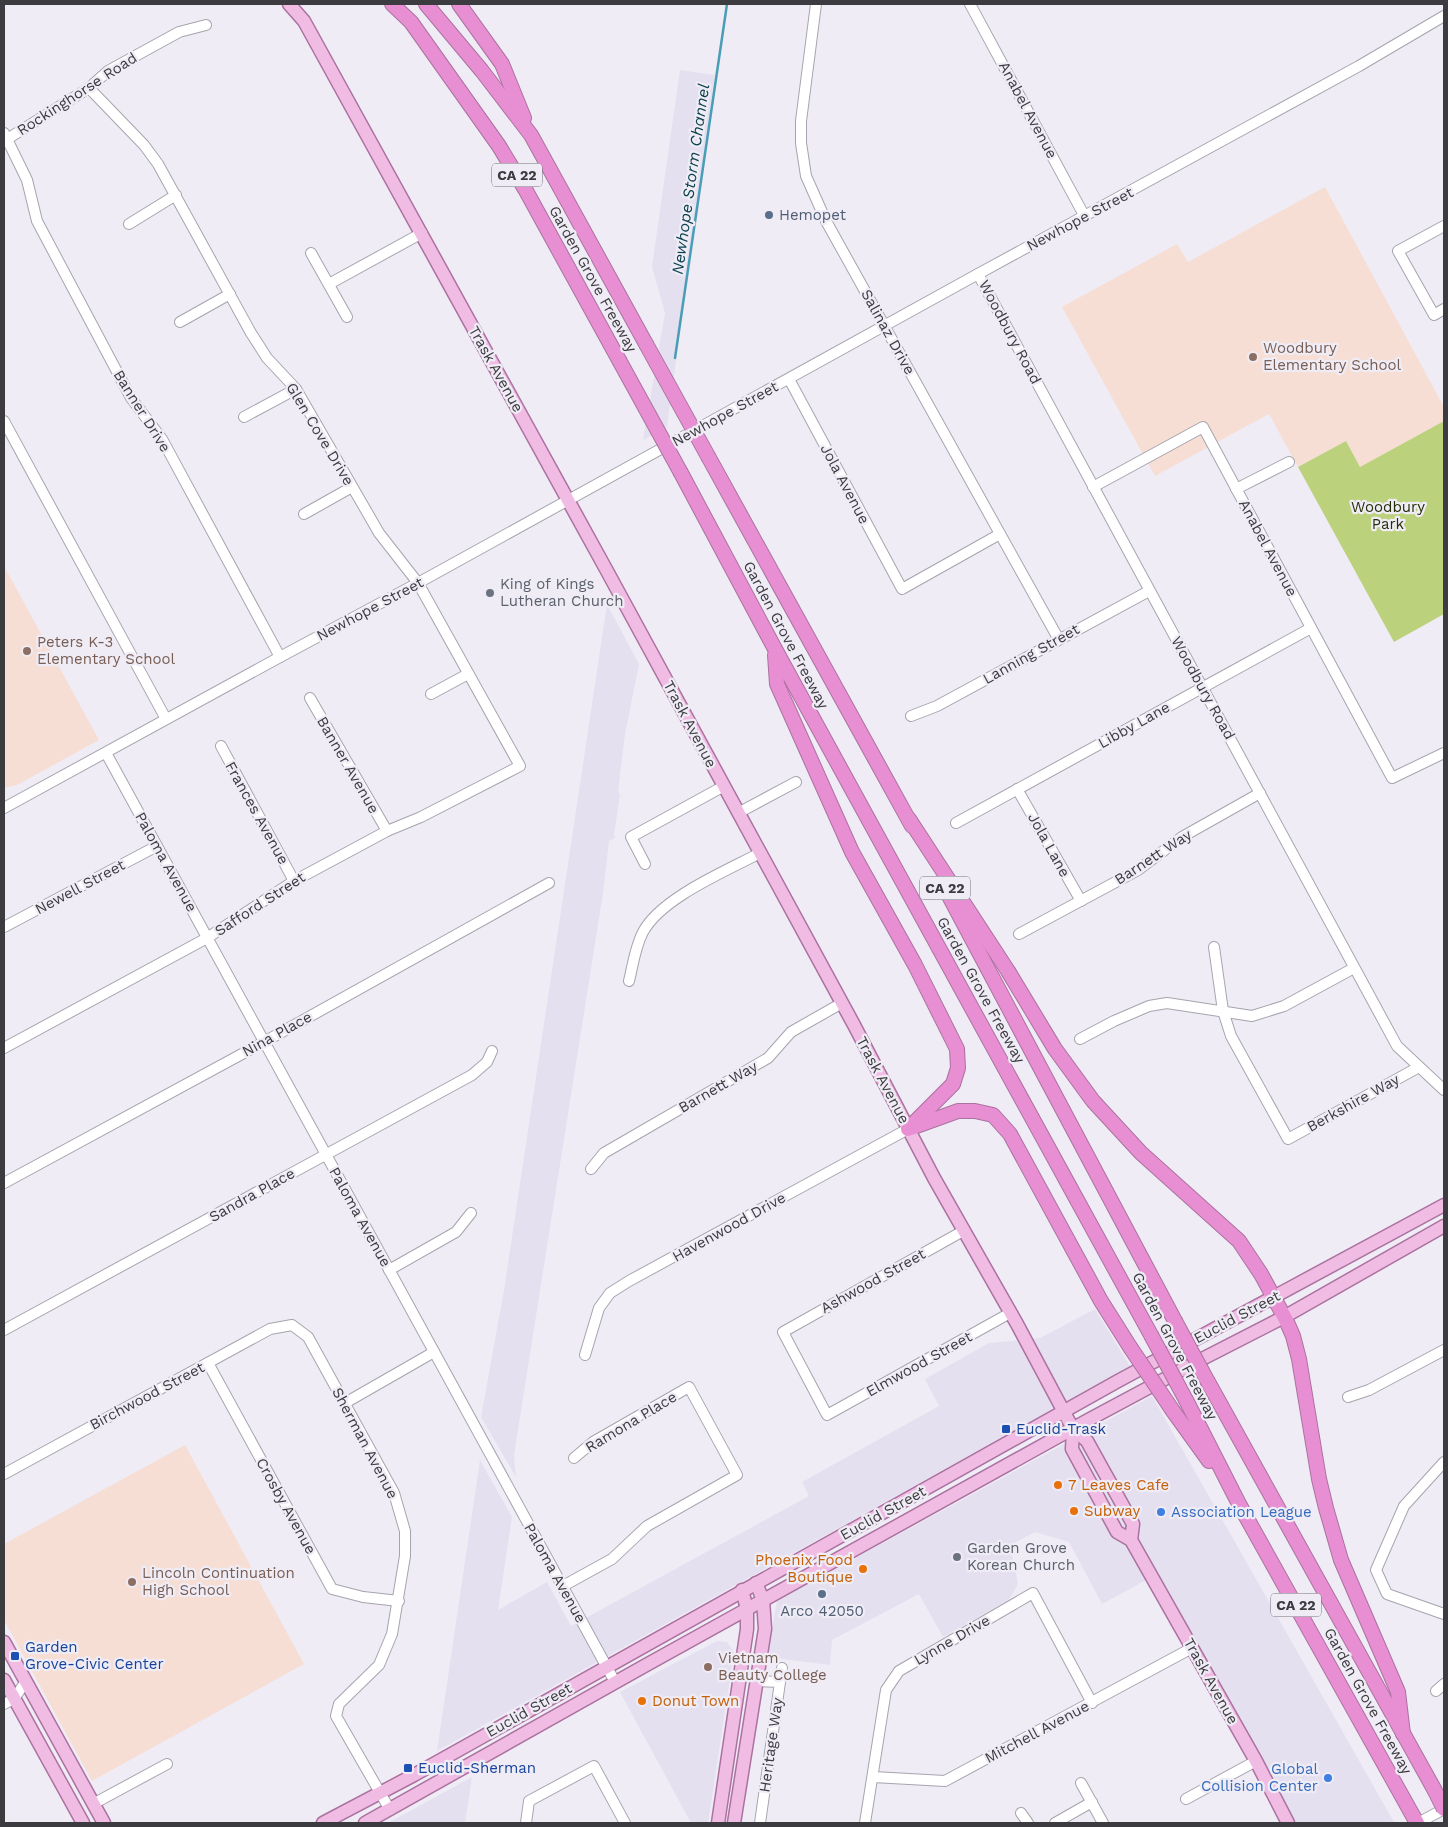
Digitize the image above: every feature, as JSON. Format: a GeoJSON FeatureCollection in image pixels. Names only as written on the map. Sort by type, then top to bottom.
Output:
{"type":"FeatureCollection","features":[{"type":"Feature","properties":{"kind":"highway","name":"Garden Grove Freeway"},"geometry":{"type":"LineString","coordinates":[[392,4],[411,22],[499,146],[525,189],[1151,1335],[1239,1504],[1418,1823]]}},
{"type":"Feature","properties":{"kind":"highway","name":"Garden Grove Freeway"},"geometry":{"type":"LineString","coordinates":[[426,4],[482,71],[531,135],[909,820],[1175,1321],[1444,1809]]}},
{"type":"Feature","properties":{"kind":"highway"},"geometry":{"type":"LineString","coordinates":[[459,4],[502,64],[531,135]]}},
{"type":"Feature","properties":{"kind":"highway"},"geometry":{"type":"LineString","coordinates":[[775,649],[778,684],[818,779],[852,852],[915,965],[957,1049],[958,1068],[953,1084],[908,1129]]}},
{"type":"Feature","properties":{"kind":"highway"},"geometry":{"type":"LineString","coordinates":[[909,820],[1084,1090],[1137,1150],[1239,1241],[1250,1256],[1274,1298],[1292,1336],[1299,1359],[1319,1479],[1341,1560],[1398,1692],[1403,1734]]}},
{"type":"Feature","properties":{"kind":"highway"},"geometry":{"type":"LineString","coordinates":[[908,1129],[958,1111],[993,1114],[1010,1134],[1101,1301],[1130,1347],[1239,1504]]}},
{"type":"Feature","properties":{"kind":"main road","name":"Trask Avenue"},"geometry":{"type":"LineString","coordinates":[[289,4],[304,21],[422,233],[842,1003],[963,1231],[1010,1312],[1073,1429],[1087,1441],[1133,1524],[1131,1540]]}},
{"type":"Feature","properties":{"kind":"main road","name":"Trask Avenue"},"geometry":{"type":"LineString","coordinates":[[300,4],[304,21]]}},
{"type":"Feature","properties":{"kind":"main road","name":"Euclid Street"},"geometry":{"type":"LineString","coordinates":[[323,1823],[1064,1411],[1444,1205]]}},
{"type":"Feature","properties":{"kind":"main road","name":"Euclid Street"},"geometry":{"type":"LineString","coordinates":[[366,1823],[763,1600],[1073,1429],[1284,1317],[1444,1226]]}},
{"type":"Feature","properties":{"kind":"main road"},"geometry":{"type":"LineString","coordinates":[[1377,1242],[1386,1258]]}},
{"type":"Feature","properties":{"kind":"main road","name":"Trask Avenue"},"geometry":{"type":"LineString","coordinates":[[1073,1429],[1072,1449],[1117,1532],[1131,1540],[1256,1761],[1288,1823]]}},
{"type":"Feature","properties":{"kind":"main road"},"geometry":{"type":"LineString","coordinates":[[734,1823],[765,1629],[763,1600],[756,1583]]}},
{"type":"Feature","properties":{"kind":"main road"},"geometry":{"type":"LineString","coordinates":[[718,1823],[747,1629],[747,1609],[742,1590]]}},
{"type":"Feature","properties":{"kind":"main road"},"geometry":{"type":"LineString","coordinates":[[4,1642],[104,1823]]}},
{"type":"Feature","properties":{"kind":"main road"},"geometry":{"type":"LineString","coordinates":[[4,1682],[9,1701],[83,1823]]}},
{"type":"Feature","properties":{"kind":"main road"},"geometry":{"type":"LineString","coordinates":[[723,1788],[738,1795]]}},
{"type":"Feature","properties":{"kind":"street","name":"Salinaz Drive"},"geometry":{"type":"LineString","coordinates":[[816,4],[800,129],[802,157],[806,176],[818,207],[1058,638]]}},
{"type":"Feature","properties":{"kind":"street","name":"Anabel Avenue"},"geometry":{"type":"LineString","coordinates":[[970,4],[1085,216]]}},
{"type":"Feature","properties":{"kind":"street","name":"Newhope Street"},"geometry":{"type":"LineString","coordinates":[[4,808],[1359,66],[1444,16]]}},
{"type":"Feature","properties":{"kind":"street","name":"Rockinghorse Road"},"geometry":{"type":"LineString","coordinates":[[5,138],[89,88],[108,71],[179,32],[206,25]]}},
{"type":"Feature","properties":{"kind":"street","name":"Glen Cove Drive"},"geometry":{"type":"LineString","coordinates":[[89,88],[144,145],[158,164],[258,344],[296,389],[379,533],[418,583],[520,766]]}},
{"type":"Feature","properties":{"kind":"street","name":"Banner Drive"},"geometry":{"type":"LineString","coordinates":[[5,138],[27,180],[37,221],[131,398],[162,439],[280,656]]}},
{"type":"Feature","properties":{"kind":"street"},"geometry":{"type":"LineString","coordinates":[[129,224],[176,195]]}},
{"type":"Feature","properties":{"kind":"street"},"geometry":{"type":"LineString","coordinates":[[1444,226],[1398,251],[1434,315],[1444,309]]}},
{"type":"Feature","properties":{"kind":"street"},"geometry":{"type":"LineString","coordinates":[[328,284],[422,233]]}},
{"type":"Feature","properties":{"kind":"street"},"geometry":{"type":"LineString","coordinates":[[311,253],[347,317]]}},
{"type":"Feature","properties":{"kind":"street","name":"Woodbury Road"},"geometry":{"type":"LineString","coordinates":[[978,274],[1397,1046],[1444,1090]]}},
{"type":"Feature","properties":{"kind":"street"},"geometry":{"type":"LineString","coordinates":[[180,322],[230,294]]}},
{"type":"Feature","properties":{"kind":"street","name":"Jola Avenue"},"geometry":{"type":"LineString","coordinates":[[789,379],[902,589],[1000,534]]}},
{"type":"Feature","properties":{"kind":"street"},"geometry":{"type":"LineString","coordinates":[[244,417],[296,389]]}},
{"type":"Feature","properties":{"kind":"street"},"geometry":{"type":"LineString","coordinates":[[4,421],[166,719]]}},
{"type":"Feature","properties":{"kind":"street","name":"Anabel Avenue"},"geometry":{"type":"LineString","coordinates":[[1093,487],[1202,427],[1392,778],[1444,753]]}},
{"type":"Feature","properties":{"kind":"street"},"geometry":{"type":"LineString","coordinates":[[1236,490],[1289,462]]}},
{"type":"Feature","properties":{"kind":"street"},"geometry":{"type":"LineString","coordinates":[[304,514],[352,487]]}},
{"type":"Feature","properties":{"kind":"street","name":"Lanning Street"},"geometry":{"type":"LineString","coordinates":[[911,716],[937,706],[1058,638],[1149,591]]}},
{"type":"Feature","properties":{"kind":"street","name":"Libby Lane"},"geometry":{"type":"LineString","coordinates":[[956,823],[1311,628]]}},
{"type":"Feature","properties":{"kind":"street"},"geometry":{"type":"LineString","coordinates":[[431,694],[468,674]]}},
{"type":"Feature","properties":{"kind":"street","name":"Banner Avenue"},"geometry":{"type":"LineString","coordinates":[[310,698],[387,831]]}},
{"type":"Feature","properties":{"kind":"street","name":"Frances Avenue"},"geometry":{"type":"LineString","coordinates":[[221,746],[294,881]]}},
{"type":"Feature","properties":{"kind":"street","name":"Paloma Avenue"},"geometry":{"type":"LineString","coordinates":[[106,753],[615,1682]]}},
{"type":"Feature","properties":{"kind":"street","name":"Safford Street"},"geometry":{"type":"LineString","coordinates":[[4,1048],[207,938],[294,881],[387,831],[421,817],[520,766]]}},
{"type":"Feature","properties":{"kind":"street"},"geometry":{"type":"LineString","coordinates":[[738,813],[796,782]]}},
{"type":"Feature","properties":{"kind":"street"},"geometry":{"type":"LineString","coordinates":[[645,864],[631,836],[724,786]]}},
{"type":"Feature","properties":{"kind":"street","name":"Jola Lane"},"geometry":{"type":"LineString","coordinates":[[1018,789],[1080,900]]}},
{"type":"Feature","properties":{"kind":"street","name":"Barnett Way"},"geometry":{"type":"LineString","coordinates":[[1019,934],[1138,870],[1182,837],[1260,792]]}},
{"type":"Feature","properties":{"kind":"street","name":"Newell Street"},"geometry":{"type":"LineString","coordinates":[[4,927],[157,846]]}},
{"type":"Feature","properties":{"kind":"street"},"geometry":{"type":"LineString","coordinates":[[629,981],[634,958],[643,932],[661,910],[685,893],[760,853]]}},
{"type":"Feature","properties":{"kind":"street","name":"Nina Place"},"geometry":{"type":"LineString","coordinates":[[4,1183],[549,884]]}},
{"type":"Feature","properties":{"kind":"street"},"geometry":{"type":"LineString","coordinates":[[1214,947],[1223,1011]]}},
{"type":"Feature","properties":{"kind":"street"},"geometry":{"type":"LineString","coordinates":[[1080,1039],[1148,1006],[1167,1003],[1252,1016],[1284,1006],[1354,968]]}},
{"type":"Feature","properties":{"kind":"street","name":"Barnett Way"},"geometry":{"type":"LineString","coordinates":[[592,1168],[604,1153],[768,1058],[791,1032],[842,1003]]}},
{"type":"Feature","properties":{"kind":"street","name":"Berkshire Way"},"geometry":{"type":"LineString","coordinates":[[1223,1011],[1231,1036],[1288,1139],[1419,1067]]}},
{"type":"Feature","properties":{"kind":"street","name":"Sandra Place"},"geometry":{"type":"LineString","coordinates":[[4,1330],[472,1075],[487,1062],[492,1051]]}},
{"type":"Feature","properties":{"kind":"street","name":"Havenwood Drive"},"geometry":{"type":"LineString","coordinates":[[585,1356],[599,1308],[610,1293],[908,1129]]}},
{"type":"Feature","properties":{"kind":"street"},"geometry":{"type":"LineString","coordinates":[[389,1270],[456,1232],[471,1213]]}},
{"type":"Feature","properties":{"kind":"street","name":"Ashwood Street"},"geometry":{"type":"LineString","coordinates":[[827,1415],[782,1332],[963,1231]]}},
{"type":"Feature","properties":{"kind":"street","name":"Elmwood Street"},"geometry":{"type":"LineString","coordinates":[[827,1415],[1010,1312]]}},
{"type":"Feature","properties":{"kind":"street","name":"Birchwood Street"},"geometry":{"type":"LineString","coordinates":[[4,1474],[270,1329],[292,1325]]}},
{"type":"Feature","properties":{"kind":"street","name":"Sherman Avenue"},"geometry":{"type":"LineString","coordinates":[[292,1325],[308,1337],[345,1403],[394,1494],[405,1530],[405,1556],[392,1634],[379,1665],[339,1704],[336,1716],[390,1810]]}},
{"type":"Feature","properties":{"kind":"street"},"geometry":{"type":"LineString","coordinates":[[1348,1397],[1370,1390],[1444,1350]]}},
{"type":"Feature","properties":{"kind":"street"},"geometry":{"type":"LineString","coordinates":[[345,1403],[434,1352]]}},
{"type":"Feature","properties":{"kind":"street","name":"Crosby Avenue"},"geometry":{"type":"LineString","coordinates":[[208,1363],[332,1589],[363,1598],[399,1601]]}},
{"type":"Feature","properties":{"kind":"street","name":"Ramona Place"},"geometry":{"type":"LineString","coordinates":[[563,1586],[617,1556],[647,1526],[738,1475],[689,1387],[593,1442],[574,1458]]}},
{"type":"Feature","properties":{"kind":"street"},"geometry":{"type":"LineString","coordinates":[[1444,1462],[1404,1506],[1376,1570],[1387,1594],[1444,1614]]}},
{"type":"Feature","properties":{"kind":"street","name":"Lynne Drive"},"geometry":{"type":"LineString","coordinates":[[866,1823],[886,1690],[899,1671],[1033,1593],[1092,1703]]}},
{"type":"Feature","properties":{"kind":"street","name":"Mitchell Avenue"},"geometry":{"type":"LineString","coordinates":[[873,1777],[945,1781],[1192,1648]]}},
{"type":"Feature","properties":{"kind":"street","name":"Heritage Way"},"geometry":{"type":"LineString","coordinates":[[760,1823],[782,1668]]}},
{"type":"Feature","properties":{"kind":"street"},"geometry":{"type":"LineString","coordinates":[[4,1682],[26,1681]]}},
{"type":"Feature","properties":{"kind":"street"},"geometry":{"type":"LineString","coordinates":[[9,1701],[26,1681]]}},
{"type":"Feature","properties":{"kind":"street"},"geometry":{"type":"LineString","coordinates":[[757,1681],[780,1682]]}},
{"type":"Feature","properties":{"kind":"street"},"geometry":{"type":"LineString","coordinates":[[1186,1799],[1256,1761]]}},
{"type":"Feature","properties":{"kind":"street"},"geometry":{"type":"LineString","coordinates":[[93,1804],[167,1764]]}},
{"type":"Feature","properties":{"kind":"street"},"geometry":{"type":"LineString","coordinates":[[526,1823],[529,1801],[594,1766],[625,1823]]}},
{"type":"Feature","properties":{"kind":"street"},"geometry":{"type":"LineString","coordinates":[[1081,1783],[1103,1823]]}},
{"type":"Feature","properties":{"kind":"street"},"geometry":{"type":"LineString","coordinates":[[1054,1823],[1092,1802]]}},
{"type":"Feature","properties":{"kind":"street"},"geometry":{"type":"LineString","coordinates":[[1418,1823],[1444,1809]]}},
{"type":"Feature","properties":{"kind":"street"},"geometry":{"type":"LineString","coordinates":[[1022,1813],[1028,1823]]}},
{"type":"Feature","properties":{"kind":"shaded area"},"geometry":{"type":"Polygon","coordinates":[[[680,70],[715,75],[667,427],[643,440],[665,313],[652,267],[680,70]]]}},
{"type":"Feature","properties":{"kind":"shaded area","name":"Woodbury Elementary School"},"geometry":{"type":"Polygon","coordinates":[[[1325,187],[1444,407],[1444,421],[1360,467],[1346,441],[1298,467],[1269,414],[1155,476],[1062,307],[1177,244],[1188,262],[1325,187]]]}},
{"type":"Feature","properties":{"kind":"shaded area","name":"Peters K-3 Elementary School"},"geometry":{"type":"Polygon","coordinates":[[[4,566],[99,740],[17,785],[4,788],[4,566]]]}},
{"type":"Feature","properties":{"kind":"shaded area"},"geometry":{"type":"Polygon","coordinates":[[[607,604],[639,664],[625,734],[615,838],[609,841],[603,893],[514,1455],[516,1477],[481,1417],[504,1290],[607,604]]]}},
{"type":"Feature","properties":{"kind":"shaded area"},"geometry":{"type":"Polygon","coordinates":[[[1095,1309],[1130,1366],[437,1751],[480,1460],[512,1517],[498,1610],[547,1582],[571,1626],[809,1496],[802,1482],[939,1406],[925,1379],[989,1343],[1040,1338],[1095,1309]]]}},
{"type":"Feature","properties":{"kind":"shaded area"},"geometry":{"type":"Polygon","coordinates":[[[1152,1396],[1394,1822],[1290,1823],[1150,1578],[1102,1604],[1069,1542],[1035,1532],[1010,1545],[1018,1584],[1009,1600],[943,1637],[919,1594],[832,1640],[830,1665],[767,1657],[777,1601],[1152,1396]]]}},
{"type":"Feature","properties":{"kind":"shaded area","name":"Lincoln Continuation High School"},"geometry":{"type":"Polygon","coordinates":[[[185,1445],[304,1664],[92,1781],[4,1620],[4,1544],[185,1445]]]}},
{"type":"Feature","properties":{"kind":"shaded area"},"geometry":{"type":"Polygon","coordinates":[[[717,1641],[727,1642],[734,1652],[708,1823],[691,1823],[620,1692],[717,1641]]]}},
{"type":"Feature","properties":{"kind":"shaded area"},"geometry":{"type":"Polygon","coordinates":[[[472,1777],[465,1823],[388,1823],[472,1777]]]}},
{"type":"Feature","properties":{"kind":"green space","name":"Woodbury Park"},"geometry":{"type":"Polygon","coordinates":[[[1444,421],[1444,614],[1394,642],[1298,467],[1346,441],[1360,467],[1444,421]]]}},
{"type":"Feature","properties":{"kind":"waterway","name":"Newhope Storm Channel"},"geometry":{"type":"LineString","coordinates":[[675,358],[727,4]]}},
{"type":"Feature","properties":{"kind":"place","name":"Hemopet"},"geometry":{"type":"Point","coordinates":[769,215]}},
{"type":"Feature","properties":{"kind":"place","name":"Woodbury Elementary School"},"geometry":{"type":"Point","coordinates":[1253,357]}},
{"type":"Feature","properties":{"kind":"place","name":"King of Kings Lutheran Church"},"geometry":{"type":"Point","coordinates":[490,593]}},
{"type":"Feature","properties":{"kind":"place","name":"Peters K-3 Elementary School"},"geometry":{"type":"Point","coordinates":[27,651]}},
{"type":"Feature","properties":{"kind":"place","name":"Euclid-Trask"},"geometry":{"type":"Point","coordinates":[1006,1429]}},
{"type":"Feature","properties":{"kind":"place","name":"7 Leaves Cafe"},"geometry":{"type":"Point","coordinates":[1058,1485]}},
{"type":"Feature","properties":{"kind":"place","name":"Subway"},"geometry":{"type":"Point","coordinates":[1074,1511]}},
{"type":"Feature","properties":{"kind":"place","name":"Association League"},"geometry":{"type":"Point","coordinates":[1161,1512]}},
{"type":"Feature","properties":{"kind":"place","name":"Garden Grove Korean Church"},"geometry":{"type":"Point","coordinates":[957,1557]}},
{"type":"Feature","properties":{"kind":"place","name":"Phoenix Food Boutique"},"geometry":{"type":"Point","coordinates":[863,1569]}},
{"type":"Feature","properties":{"kind":"place","name":"Lincoln Continuation High School"},"geometry":{"type":"Point","coordinates":[132,1582]}},
{"type":"Feature","properties":{"kind":"place","name":"Arco 42050"},"geometry":{"type":"Point","coordinates":[822,1594]}},
{"type":"Feature","properties":{"kind":"place","name":"Garden Grove-Civic Center"},"geometry":{"type":"Point","coordinates":[15,1656]}},
{"type":"Feature","properties":{"kind":"place","name":"Vietnam Beauty College"},"geometry":{"type":"Point","coordinates":[708,1667]}},
{"type":"Feature","properties":{"kind":"place","name":"Donut Town"},"geometry":{"type":"Point","coordinates":[642,1701]}},
{"type":"Feature","properties":{"kind":"place","name":"Euclid-Sherman"},"geometry":{"type":"Point","coordinates":[408,1768]}},
{"type":"Feature","properties":{"kind":"place","name":"Global Collision Center"},"geometry":{"type":"Point","coordinates":[1328,1778]}}]}
